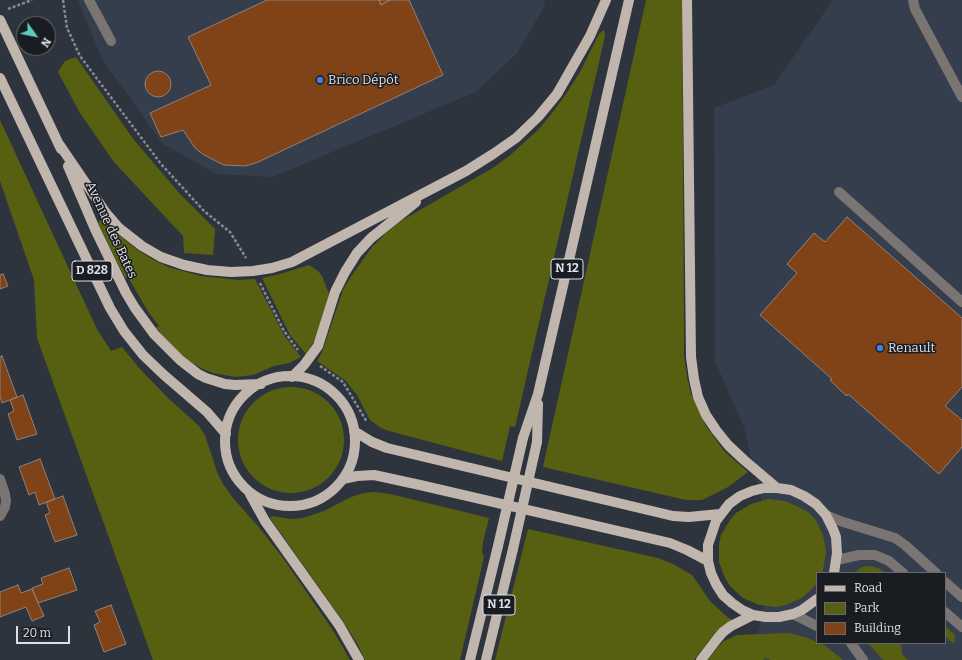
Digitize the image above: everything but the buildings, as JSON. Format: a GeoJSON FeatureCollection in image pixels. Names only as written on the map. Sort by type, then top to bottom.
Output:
{"type":"FeatureCollection","features":[{"type":"Feature","properties":{"kind":"main road"},"geometry":{"type":"LineString","coordinates":[[59,144],[106,213],[119,228],[142,246],[161,256],[184,265],[207,270],[231,272],[253,271],[292,262],[466,171],[516,138],[538,117],[557,94],[590,36],[606,0]]}},
{"type":"Feature","properties":{"kind":"main road","name":"N 12"},"geometry":{"type":"LineString","coordinates":[[470,660],[523,438],[538,394],[629,0]]}},
{"type":"Feature","properties":{"kind":"main road"},"geometry":{"type":"LineString","coordinates":[[687,0],[690,357],[694,379],[698,397],[706,415],[716,430],[728,445],[777,488]]}},
{"type":"Feature","properties":{"kind":"main road","name":"Avenue des Bates"},"geometry":{"type":"LineString","coordinates":[[0,20],[59,144],[95,229],[126,293],[135,308],[154,334],[180,360],[198,374],[225,384],[261,384]]}},
{"type":"Feature","properties":{"kind":"main road","name":"D 828"},"geometry":{"type":"LineString","coordinates":[[0,78],[110,308],[124,331],[143,354],[164,375],[207,412],[226,434]]}},
{"type":"Feature","properties":{"kind":"main road"},"geometry":{"type":"LineString","coordinates":[[292,377],[309,359],[318,346],[338,286],[357,253],[370,238],[387,223],[440,185]]}},
{"type":"Feature","properties":{"kind":"main road"},"geometry":{"type":"LineString","coordinates":[[292,377],[308,379],[331,391],[343,404],[348,413],[354,431],[354,455],[343,479],[322,498],[303,505],[292,506],[274,504],[257,497],[248,490],[237,478],[232,469],[226,450],[226,434],[230,418],[244,396],[261,384],[278,378],[292,377]]}},
{"type":"Feature","properties":{"kind":"main road","name":"N 12"},"geometry":{"type":"LineString","coordinates":[[486,660],[513,550],[537,442],[538,394]]}},
{"type":"Feature","properties":{"kind":"main road"},"geometry":{"type":"LineString","coordinates":[[354,431],[372,442],[386,448],[672,516],[689,517],[720,514]]}},
{"type":"Feature","properties":{"kind":"main road"},"geometry":{"type":"LineString","coordinates":[[343,479],[374,475],[407,482],[670,543],[708,561]]}},
{"type":"Feature","properties":{"kind":"main road"},"geometry":{"type":"LineString","coordinates":[[816,600],[810,605],[793,614],[773,617],[753,615],[737,606],[723,594],[711,573],[708,561],[708,545],[710,536],[720,514],[729,504],[740,496],[764,488],[791,490],[804,496],[816,504],[826,515],[836,537],[837,560],[834,572]]}},
{"type":"Feature","properties":{"kind":"main road"},"geometry":{"type":"LineString","coordinates":[[248,490],[265,521],[339,625],[359,660]]}},
{"type":"Feature","properties":{"kind":"main road"},"geometry":{"type":"LineString","coordinates":[[701,660],[723,632],[730,626],[753,615]]}},
{"type":"Feature","properties":{"kind":"street"},"geometry":{"type":"LineString","coordinates":[[89,0],[111,41]]}},
{"type":"Feature","properties":{"kind":"street"},"geometry":{"type":"LineString","coordinates":[[913,0],[914,9],[962,97]]}},
{"type":"Feature","properties":{"kind":"street"},"geometry":{"type":"LineString","coordinates":[[839,192],[962,302]]}},
{"type":"Feature","properties":{"kind":"street"},"geometry":{"type":"LineString","coordinates":[[0,479],[6,501],[5,507],[0,516]]}},
{"type":"Feature","properties":{"kind":"street"},"geometry":{"type":"LineString","coordinates":[[826,515],[840,521],[895,538],[935,572]]}},
{"type":"Feature","properties":{"kind":"street"},"geometry":{"type":"LineString","coordinates":[[837,560],[859,555],[875,554],[889,561],[902,572]]}},
{"type":"Feature","properties":{"kind":"street"},"geometry":{"type":"LineString","coordinates":[[946,583],[962,597]]}},
{"type":"Feature","properties":{"kind":"street"},"geometry":{"type":"LineString","coordinates":[[946,613],[962,628]]}},
{"type":"Feature","properties":{"kind":"street"},"geometry":{"type":"LineString","coordinates":[[793,614],[816,626]]}},
{"type":"Feature","properties":{"kind":"street"},"geometry":{"type":"LineString","coordinates":[[851,644],[863,660]]}},
{"type":"Feature","properties":{"kind":"path"},"geometry":{"type":"LineString","coordinates":[[6,9],[32,0]]}},
{"type":"Feature","properties":{"kind":"path"},"geometry":{"type":"LineString","coordinates":[[63,0],[67,28],[80,56],[161,164],[204,210],[230,232],[288,336],[298,349],[309,359],[343,382],[368,423]]}},
{"type":"Feature","properties":{"kind":"shaded area"},"geometry":{"type":"Polygon","coordinates":[[[78,0],[545,0],[544,7],[517,53],[476,92],[272,177],[217,174],[163,144],[102,59],[78,0]]]}},
{"type":"Feature","properties":{"kind":"shaded area"},"geometry":{"type":"Polygon","coordinates":[[[833,0],[962,0],[962,660],[752,660],[775,557],[744,427],[715,361],[714,108],[774,85],[833,0]]]}},
{"type":"Feature","properties":{"kind":"green space"},"geometry":{"type":"Polygon","coordinates":[[[646,0],[682,0],[684,355],[687,377],[691,394],[706,426],[724,451],[748,472],[728,487],[702,500],[686,500],[543,467],[646,0]]]}},
{"type":"Feature","properties":{"kind":"green space"},"geometry":{"type":"Polygon","coordinates":[[[604,30],[605,36],[515,427],[510,426],[502,461],[381,428],[370,420],[357,395],[346,381],[317,361],[322,352],[343,290],[372,247],[386,233],[401,221],[491,169],[508,157],[538,130],[566,94],[580,72],[599,34],[604,30]]]}},
{"type":"Feature","properties":{"kind":"green space"},"geometry":{"type":"Polygon","coordinates":[[[76,57],[134,140],[180,194],[215,229],[213,255],[184,253],[183,236],[114,162],[80,113],[58,72],[65,61],[76,57]]]}},
{"type":"Feature","properties":{"kind":"green space"},"geometry":{"type":"Polygon","coordinates":[[[0,120],[97,329],[111,351],[122,347],[139,368],[169,399],[199,426],[205,435],[217,472],[223,484],[283,558],[334,632],[350,660],[153,660],[37,338],[34,280],[0,181],[0,120]]]}},
{"type":"Feature","properties":{"kind":"green space"},"geometry":{"type":"Polygon","coordinates":[[[102,218],[113,230],[136,249],[168,267],[201,276],[238,280],[255,279],[284,335],[301,357],[289,363],[274,366],[253,375],[235,377],[213,373],[191,362],[176,350],[156,328],[159,326],[149,313],[128,277],[125,278],[98,223],[102,218]]]}},
{"type":"Feature","properties":{"kind":"green space"},"geometry":{"type":"Polygon","coordinates":[[[309,265],[318,271],[322,276],[329,294],[316,338],[306,354],[290,335],[262,278],[309,265]]]}},
{"type":"Feature","properties":{"kind":"green space"},"geometry":{"type":"Polygon","coordinates":[[[291,387],[311,391],[329,402],[340,420],[344,440],[340,460],[329,478],[311,489],[291,493],[271,489],[253,478],[242,460],[238,440],[242,420],[253,402],[271,391],[291,387]]]}},
{"type":"Feature","properties":{"kind":"green space"},"geometry":{"type":"Polygon","coordinates":[[[374,492],[390,494],[489,518],[483,542],[482,552],[484,557],[460,660],[365,660],[358,645],[343,621],[270,518],[272,516],[291,519],[303,518],[324,511],[351,497],[374,492]]]}},
{"type":"Feature","properties":{"kind":"green space"},"geometry":{"type":"Polygon","coordinates":[[[768,499],[785,501],[801,508],[815,519],[823,535],[826,552],[822,572],[816,572],[815,586],[802,598],[777,607],[759,605],[743,598],[730,586],[725,578],[719,562],[719,544],[721,535],[736,513],[751,504],[768,499]]]}},
{"type":"Feature","properties":{"kind":"green space"},"geometry":{"type":"Polygon","coordinates":[[[528,529],[658,558],[673,564],[692,575],[710,601],[732,620],[714,634],[694,660],[495,660],[528,529]]]}},
{"type":"Feature","properties":{"kind":"green space"},"geometry":{"type":"Polygon","coordinates":[[[870,566],[878,568],[884,572],[855,572],[862,567],[870,566]]]}},
{"type":"Feature","properties":{"kind":"green space"},"geometry":{"type":"Polygon","coordinates":[[[946,627],[955,635],[954,644],[946,637],[946,627]]]}},
{"type":"Feature","properties":{"kind":"green space"},"geometry":{"type":"Polygon","coordinates":[[[788,633],[805,637],[816,642],[816,644],[826,646],[843,660],[771,660],[765,658],[763,660],[708,660],[724,641],[737,635],[788,633]]]}},
{"type":"Feature","properties":{"kind":"green space"},"geometry":{"type":"Polygon","coordinates":[[[869,644],[899,644],[901,645],[902,654],[908,660],[883,660],[869,644]]]}},
{"type":"Feature","properties":{"kind":"place","name":"Brico Dépôt"},"geometry":{"type":"Point","coordinates":[320,80]}},
{"type":"Feature","properties":{"kind":"place","name":"Renault"},"geometry":{"type":"Point","coordinates":[880,348]}}]}
